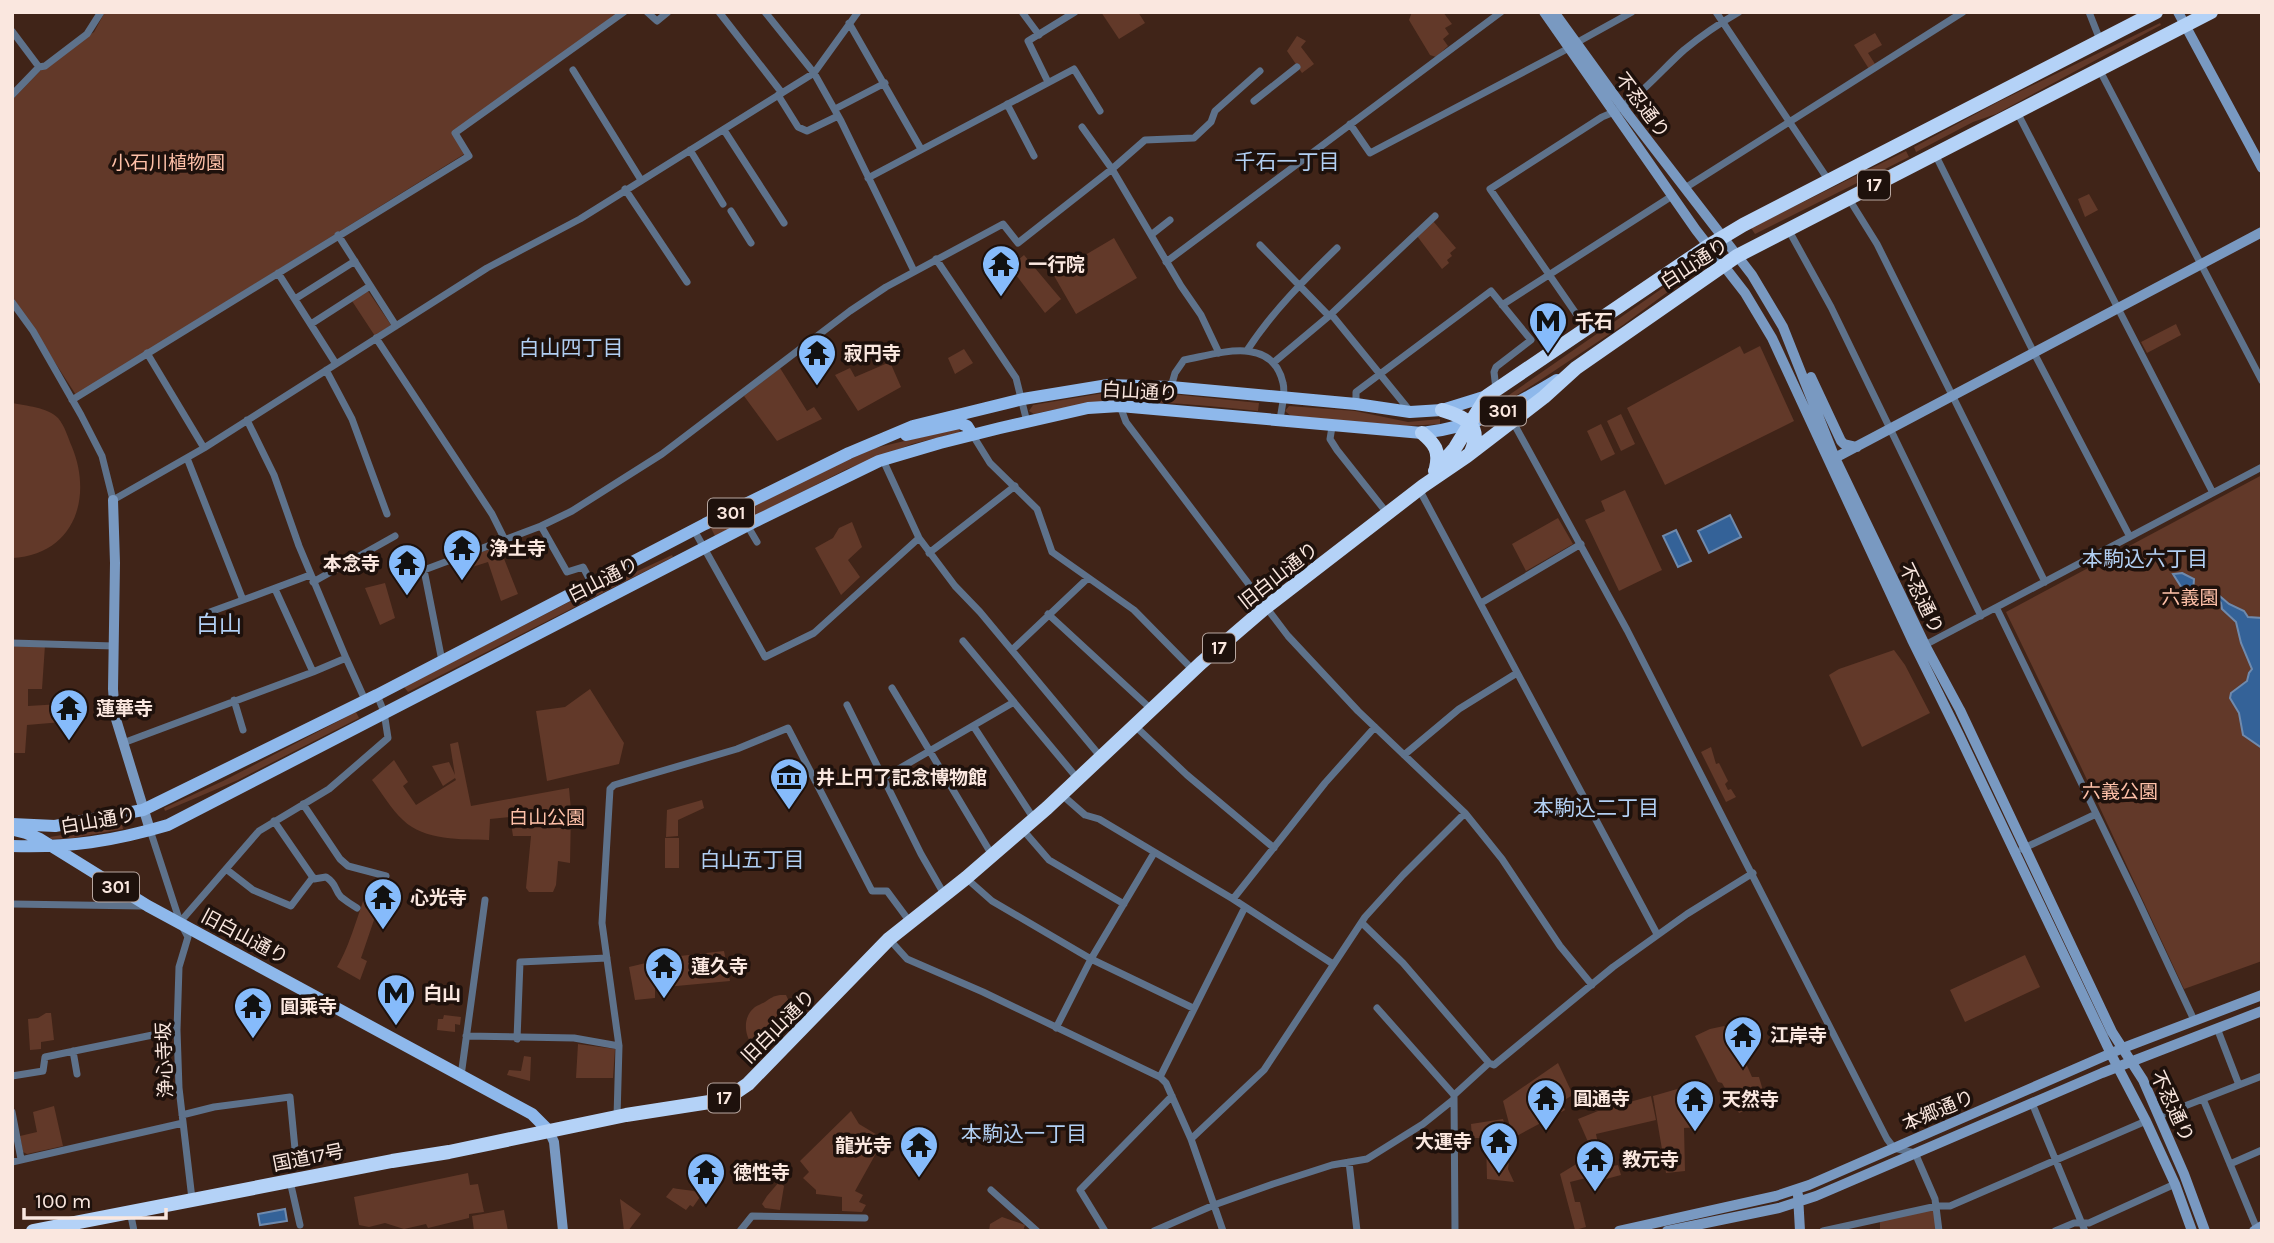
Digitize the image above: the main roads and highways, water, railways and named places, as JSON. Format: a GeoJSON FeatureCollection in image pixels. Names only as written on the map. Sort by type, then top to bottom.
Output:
{"type":"FeatureCollection","features":[{"type":"Feature","properties":{"kind":"highway","name":"白山通り"},"geometry":{"type":"LineString","coordinates":[[1492,393],[1722,237],[2156,12]]}},
{"type":"Feature","properties":{"kind":"highway","name":"白山通り"},"geometry":{"type":"LineString","coordinates":[[1576,368],[1737,256],[2099,69],[2182,19],[2211,12]]}},
{"type":"Feature","properties":{"kind":"highway","name":"17"},"geometry":{"type":"LineString","coordinates":[[1421,487],[1513,422],[1576,368]]}},
{"type":"Feature","properties":{"kind":"highway","name":"17"},"geometry":{"type":"LineString","coordinates":[[1421,487],[1455,448],[1492,393]]}},
{"type":"Feature","properties":{"kind":"highway"},"geometry":{"type":"LineString","coordinates":[[1442,410],[1462,417],[1471,424]]}},
{"type":"Feature","properties":{"kind":"highway","name":"17"},"geometry":{"type":"LineString","coordinates":[[1471,424],[1475,442],[1471,452]]}},
{"type":"Feature","properties":{"kind":"highway"},"geometry":{"type":"LineString","coordinates":[[1422,433],[1433,443],[1439,455],[1436,470]]}},
{"type":"Feature","properties":{"kind":"highway","name":"旧白山通り"},"geometry":{"type":"LineString","coordinates":[[549,1131],[729,1097],[757,1076],[890,939],[1023,829],[1193,670],[1265,608],[1421,487]]}},
{"type":"Feature","properties":{"kind":"highway","name":"国道17号"},"geometry":{"type":"LineString","coordinates":[[33,1231],[549,1131]]}},
{"type":"Feature","properties":{"kind":"main road","name":"不忍通り"},"geometry":{"type":"LineString","coordinates":[[1544,12],[1573,45]]}},
{"type":"Feature","properties":{"kind":"main road","name":"不忍通り"},"geometry":{"type":"LineString","coordinates":[[1554,12],[1672,196],[1749,299],[1772,338],[1921,647],[1960,710],[2111,1053],[2175,1184],[2192,1231]]}},
{"type":"Feature","properties":{"kind":"main road"},"geometry":{"type":"LineString","coordinates":[[2182,19],[2262,168]]}},
{"type":"Feature","properties":{"kind":"main road","name":"不忍通り"},"geometry":{"type":"LineString","coordinates":[[1618,109],[1685,188],[1766,296],[1790,342],[1832,460]]}},
{"type":"Feature","properties":{"kind":"main road"},"geometry":{"type":"LineString","coordinates":[[1832,460],[2262,232]]}},
{"type":"Feature","properties":{"kind":"main road"},"geometry":{"type":"LineString","coordinates":[[1790,342],[1803,362],[1841,441],[1857,447]]}},
{"type":"Feature","properties":{"kind":"main road","name":"白山通り"},"geometry":{"type":"LineString","coordinates":[[12,846],[54,848],[78,845],[168,825],[747,525],[883,460],[972,435],[1088,408],[1120,406],[1422,433],[1471,424],[1513,406],[1576,368]]}},
{"type":"Feature","properties":{"kind":"main road","name":"白山通り"},"geometry":{"type":"LineString","coordinates":[[12,824],[55,826],[143,810],[371,698],[671,541],[887,436],[913,426],[1023,399],[1108,385],[1171,387],[1356,404],[1410,412],[1442,410],[1492,393]]}},
{"type":"Feature","properties":{"kind":"main road"},"geometry":{"type":"LineString","coordinates":[[887,436],[920,433],[960,423],[967,426],[972,435]]}},
{"type":"Feature","properties":{"kind":"main road"},"geometry":{"type":"LineString","coordinates":[[113,500],[115,716],[150,830]]}},
{"type":"Feature","properties":{"kind":"main road"},"geometry":{"type":"LineString","coordinates":[[671,541],[681,560]]}},
{"type":"Feature","properties":{"kind":"main road","name":"301"},"geometry":{"type":"LineString","coordinates":[[12,830],[26,832],[54,848]]}},
{"type":"Feature","properties":{"kind":"main road","name":"旧白山通り"},"geometry":{"type":"LineString","coordinates":[[54,848],[148,906],[532,1114],[549,1131]]}},
{"type":"Feature","properties":{"kind":"main road","name":"不忍通り"},"geometry":{"type":"LineString","coordinates":[[2020,850],[2112,1032],[2133,1062],[2159,1116],[2206,1231]]}},
{"type":"Feature","properties":{"kind":"main road","name":"本郷通り"},"geometry":{"type":"LineString","coordinates":[[1622,1230],[1797,1189],[2111,1053],[2262,995]]}},
{"type":"Feature","properties":{"kind":"main road","name":"本郷通り"},"geometry":{"type":"LineString","coordinates":[[1667,1231],[1714,1226],[1799,1202],[2118,1067],[2262,1011]]}},
{"type":"Feature","properties":{"kind":"main road"},"geometry":{"type":"LineString","coordinates":[[549,1131],[554,1142],[563,1231]]}},
{"type":"Feature","properties":{"kind":"main road"},"geometry":{"type":"LineString","coordinates":[[1797,1189],[1800,1231]]}},
{"type":"Feature","properties":{"kind":"water"},"geometry":{"type":"Polygon","coordinates":[[[1730,515],[1741,537],[1709,553],[1698,531],[1730,515]]]}},
{"type":"Feature","properties":{"kind":"water"},"geometry":{"type":"Polygon","coordinates":[[[1676,530],[1691,561],[1678,567],[1663,536],[1676,530]]]}},
{"type":"Feature","properties":{"kind":"water"},"geometry":{"type":"Polygon","coordinates":[[[2182,573],[2194,579],[2193,593],[2209,587],[2229,604],[2244,611],[2248,617],[2262,618],[2262,748],[2243,735],[2239,713],[2230,698],[2231,693],[2247,681],[2252,669],[2236,622],[2222,609],[2221,603],[2210,590],[2203,600],[2196,595],[2190,601],[2173,574],[2182,573]]]}},
{"type":"Feature","properties":{"kind":"water"},"geometry":{"type":"Polygon","coordinates":[[[285,1209],[287,1221],[260,1225],[258,1214],[285,1209]]]}},
{"type":"Feature","properties":{"kind":"place","name":"一行院"},"geometry":{"type":"Point","coordinates":[1001,298]}},
{"type":"Feature","properties":{"kind":"place","name":"千石"},"geometry":{"type":"Point","coordinates":[1548,355]}},
{"type":"Feature","properties":{"kind":"place","name":"寂円寺"},"geometry":{"type":"Point","coordinates":[817,387]}},
{"type":"Feature","properties":{"kind":"place","name":"浄土寺"},"geometry":{"type":"Point","coordinates":[462,582]}},
{"type":"Feature","properties":{"kind":"place","name":"本念寺"},"geometry":{"type":"Point","coordinates":[407,597]}},
{"type":"Feature","properties":{"kind":"place","name":"蓮華寺"},"geometry":{"type":"Point","coordinates":[69,742]}},
{"type":"Feature","properties":{"kind":"place","name":"井上円了記念博物館"},"geometry":{"type":"Point","coordinates":[789,811]}},
{"type":"Feature","properties":{"kind":"place","name":"心光寺"},"geometry":{"type":"Point","coordinates":[383,931]}},
{"type":"Feature","properties":{"kind":"place","name":"蓮久寺"},"geometry":{"type":"Point","coordinates":[664,1000]}},
{"type":"Feature","properties":{"kind":"place","name":"白山"},"geometry":{"type":"Point","coordinates":[396,1027]}},
{"type":"Feature","properties":{"kind":"place","name":"圓乘寺"},"geometry":{"type":"Point","coordinates":[253,1040]}},
{"type":"Feature","properties":{"kind":"place","name":"江岸寺"},"geometry":{"type":"Point","coordinates":[1743,1069]}},
{"type":"Feature","properties":{"kind":"place","name":"圓通寺"},"geometry":{"type":"Point","coordinates":[1546,1132]}},
{"type":"Feature","properties":{"kind":"place","name":"天然寺"},"geometry":{"type":"Point","coordinates":[1695,1133]}},
{"type":"Feature","properties":{"kind":"place","name":"大運寺"},"geometry":{"type":"Point","coordinates":[1499,1175]}},
{"type":"Feature","properties":{"kind":"place","name":"龍光寺"},"geometry":{"type":"Point","coordinates":[919,1179]}},
{"type":"Feature","properties":{"kind":"place","name":"教元寺"},"geometry":{"type":"Point","coordinates":[1595,1193]}},
{"type":"Feature","properties":{"kind":"place","name":"徳性寺"},"geometry":{"type":"Point","coordinates":[706,1206]}},
{"type":"Feature","properties":{"kind":"district","name":"千石一丁目"},"geometry":{"type":"Point","coordinates":[1287,162]}},
{"type":"Feature","properties":{"kind":"district","name":"白山四丁目"},"geometry":{"type":"Point","coordinates":[571,348]}},
{"type":"Feature","properties":{"kind":"district","name":"本駒込六丁目"},"geometry":{"type":"Point","coordinates":[2145,559]}},
{"type":"Feature","properties":{"kind":"district","name":"白山"},"geometry":{"type":"Point","coordinates":[219,624]}},
{"type":"Feature","properties":{"kind":"district","name":"本駒込二丁目"},"geometry":{"type":"Point","coordinates":[1596,808]}},
{"type":"Feature","properties":{"kind":"district","name":"白山五丁目"},"geometry":{"type":"Point","coordinates":[752,860]}},
{"type":"Feature","properties":{"kind":"district","name":"本駒込一丁目"},"geometry":{"type":"Point","coordinates":[1024,1134]}},
{"type":"Feature","properties":{"kind":"park label","name":"小石川植物園"},"geometry":{"type":"Point","coordinates":[168,162]}},
{"type":"Feature","properties":{"kind":"park label","name":"六義園"},"geometry":{"type":"Point","coordinates":[2190,597]}},
{"type":"Feature","properties":{"kind":"park label","name":"六義公園"},"geometry":{"type":"Point","coordinates":[2120,791]}},
{"type":"Feature","properties":{"kind":"park label","name":"白山公園"},"geometry":{"type":"Point","coordinates":[547,817]}}]}
